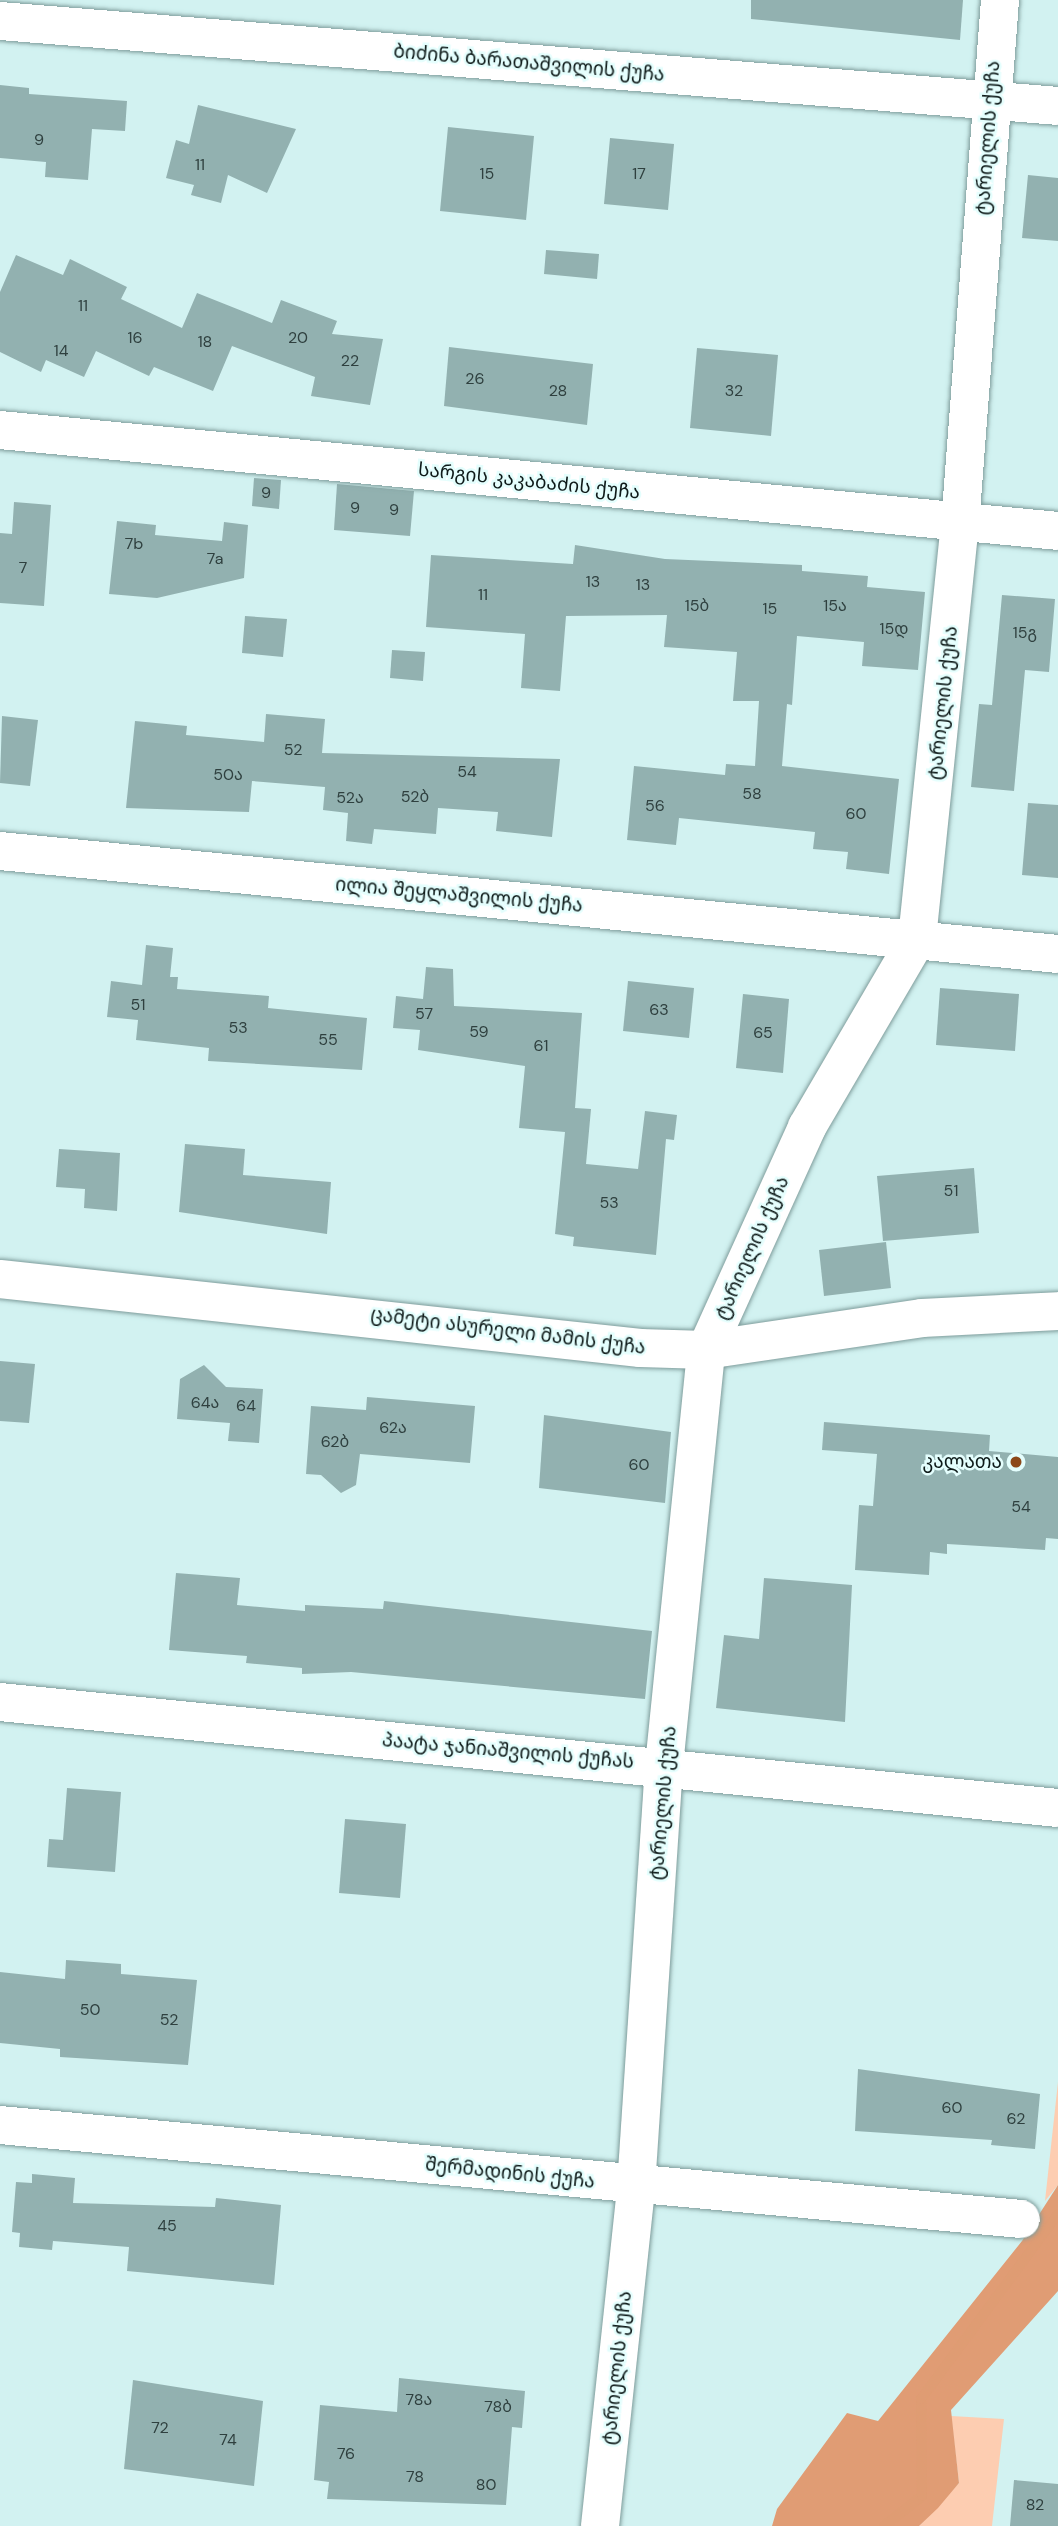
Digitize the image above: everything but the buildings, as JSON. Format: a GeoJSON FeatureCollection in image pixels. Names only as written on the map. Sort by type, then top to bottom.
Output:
{"type":"FeatureCollection","features":[{"type":"Feature","properties":{"kind":"street","name":"ტარიელის ქუჩა"},"geometry":{"type":"LineString","coordinates":[[600,2526],[636,2187],[664,1766],[706,1350],[807,1127],[917,939],[960,525],[990,100],[1000,0]]}},
{"type":"Feature","properties":{"kind":"street","name":"ბიძინა ბარათაშვილის ქუჩა"},"geometry":{"type":"LineString","coordinates":[[0,21],[1058,106]]}},
{"type":"Feature","properties":{"kind":"street","name":"სარგის კაკაბაძის ქუჩა"},"geometry":{"type":"LineString","coordinates":[[0,430],[960,525],[1058,531]]}},
{"type":"Feature","properties":{"kind":"street","name":"ილია შეყლაშვილის ქუჩა"},"geometry":{"type":"LineString","coordinates":[[0,851],[1058,954]]}},
{"type":"Feature","properties":{"kind":"street","name":"ცამეტი ასურელი მამის ქუჩა"},"geometry":{"type":"LineString","coordinates":[[0,1279],[332,1310],[565,1342],[706,1350],[922,1318],[1058,1311]]}},
{"type":"Feature","properties":{"kind":"street","name":"პაატა ჯანიაშვილის ქუჩას"},"geometry":{"type":"LineString","coordinates":[[0,1702],[664,1766],[1058,1808]]}},
{"type":"Feature","properties":{"kind":"street","name":"შერმადინის ქუჩა"},"geometry":{"type":"LineString","coordinates":[[0,2125],[636,2187],[1021,2219]]}},
{"type":"Feature","properties":{"kind":"shaded area"},"geometry":{"type":"Polygon","coordinates":[[[1058,2082],[1058,2185],[1045,2201],[1058,2082]]]}},
{"type":"Feature","properties":{"kind":"shaded area"},"geometry":{"type":"Polygon","coordinates":[[[1058,2185],[1058,2291],[951,2410],[959,2483],[919,2526],[772,2526],[777,2509],[847,2413],[878,2421],[1022,2241],[1058,2185]]]}},
{"type":"Feature","properties":{"kind":"shaded area"},"geometry":{"type":"Polygon","coordinates":[[[951,2416],[1004,2419],[992,2526],[919,2526],[959,2483],[951,2416]]]}},
{"type":"Feature","properties":{"kind":"waterway"},"geometry":{"type":"LineString","coordinates":[[884,2526],[922,2496],[921,2399],[1058,2214]]}},
{"type":"Feature","properties":{"kind":"place","name":"კალათა"},"geometry":{"type":"Point","coordinates":[1016,1462]}}]}
